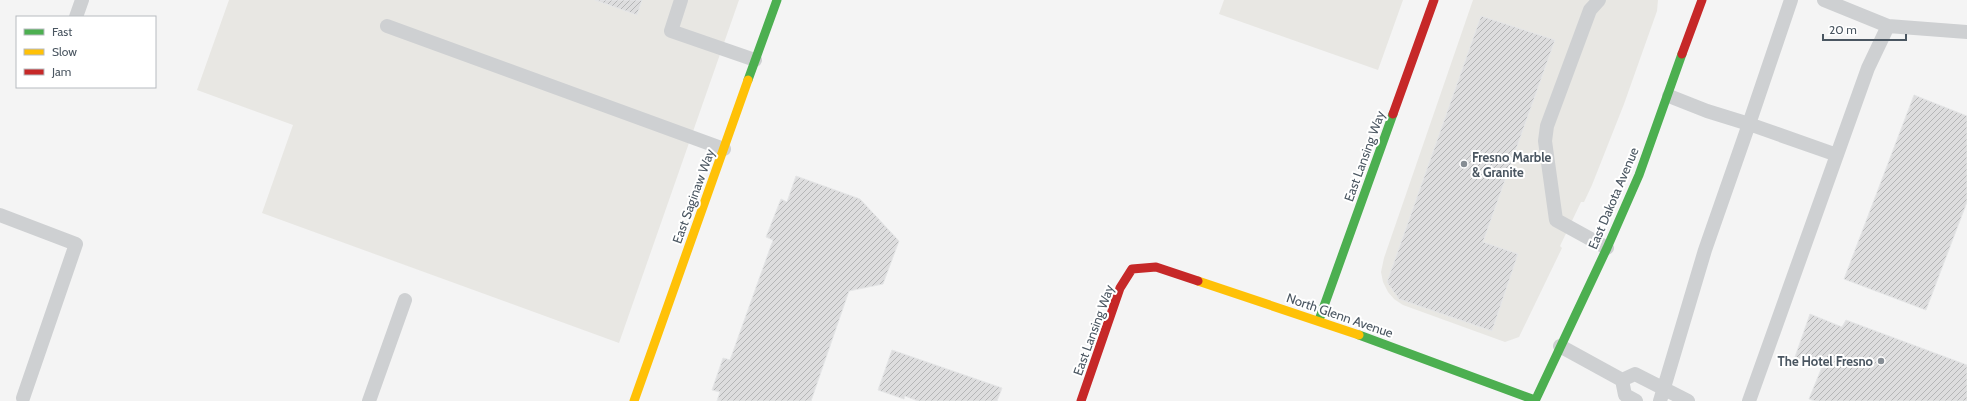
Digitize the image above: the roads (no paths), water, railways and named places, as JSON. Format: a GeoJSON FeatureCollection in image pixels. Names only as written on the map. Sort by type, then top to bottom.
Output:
{"type":"FeatureCollection","features":[{"type":"Feature","properties":{"kind":"street","name":"East Saginaw Way"},"geometry":{"type":"LineString","coordinates":[[634,401],[777,0]]}},
{"type":"Feature","properties":{"kind":"street","name":"East Lansing Way"},"geometry":{"type":"LineString","coordinates":[[1319,320],[1434,0]]}},
{"type":"Feature","properties":{"kind":"street","name":"East Dakota Avenue"},"geometry":{"type":"LineString","coordinates":[[1535,400],[1607,248],[1639,175],[1669,96],[1702,0]]}},
{"type":"Feature","properties":{"kind":"street","name":"North Glenn Avenue"},"geometry":{"type":"LineString","coordinates":[[1132,269],[1156,267],[1319,320],[1535,400]]}},
{"type":"Feature","properties":{"kind":"street","name":"East Lansing Way"},"geometry":{"type":"LineString","coordinates":[[1081,401],[1120,288],[1132,269]]}},
{"type":"Feature","properties":{"kind":"lane"},"geometry":{"type":"LineString","coordinates":[[76,16],[82,0]]}},
{"type":"Feature","properties":{"kind":"lane"},"geometry":{"type":"LineString","coordinates":[[681,0],[671,31],[755,60]]}},
{"type":"Feature","properties":{"kind":"lane"},"geometry":{"type":"LineString","coordinates":[[1599,0],[1590,10],[1547,126],[1545,141],[1556,220],[1607,248]]}},
{"type":"Feature","properties":{"kind":"lane"},"geometry":{"type":"LineString","coordinates":[[1662,395],[1705,250],[1791,0]]}},
{"type":"Feature","properties":{"kind":"lane"},"geometry":{"type":"LineString","coordinates":[[1824,0],[1888,26],[1967,32]]}},
{"type":"Feature","properties":{"kind":"lane"},"geometry":{"type":"LineString","coordinates":[[387,26],[724,149]]}},
{"type":"Feature","properties":{"kind":"lane"},"geometry":{"type":"LineString","coordinates":[[1749,401],[1868,68],[1888,26]]}},
{"type":"Feature","properties":{"kind":"lane"},"geometry":{"type":"LineString","coordinates":[[1669,96],[1707,111],[1838,155]]}},
{"type":"Feature","properties":{"kind":"lane"},"geometry":{"type":"LineString","coordinates":[[0,215],[76,244],[23,398]]}},
{"type":"Feature","properties":{"kind":"lane"},"geometry":{"type":"LineString","coordinates":[[369,401],[405,300]]}},
{"type":"Feature","properties":{"kind":"lane"},"geometry":{"type":"LineString","coordinates":[[1560,346],[1622,380],[1625,395],[1636,401]]}},
{"type":"Feature","properties":{"kind":"lane"},"geometry":{"type":"LineString","coordinates":[[1622,380],[1635,374],[1662,395],[1688,401]]}},
{"type":"Feature","properties":{"kind":"place","name":"Fresno Marble & Granite"},"geometry":{"type":"Point","coordinates":[1464,164]}},
{"type":"Feature","properties":{"kind":"place","name":"The Hotel Fresno"},"geometry":{"type":"Point","coordinates":[1881,361]}}]}
